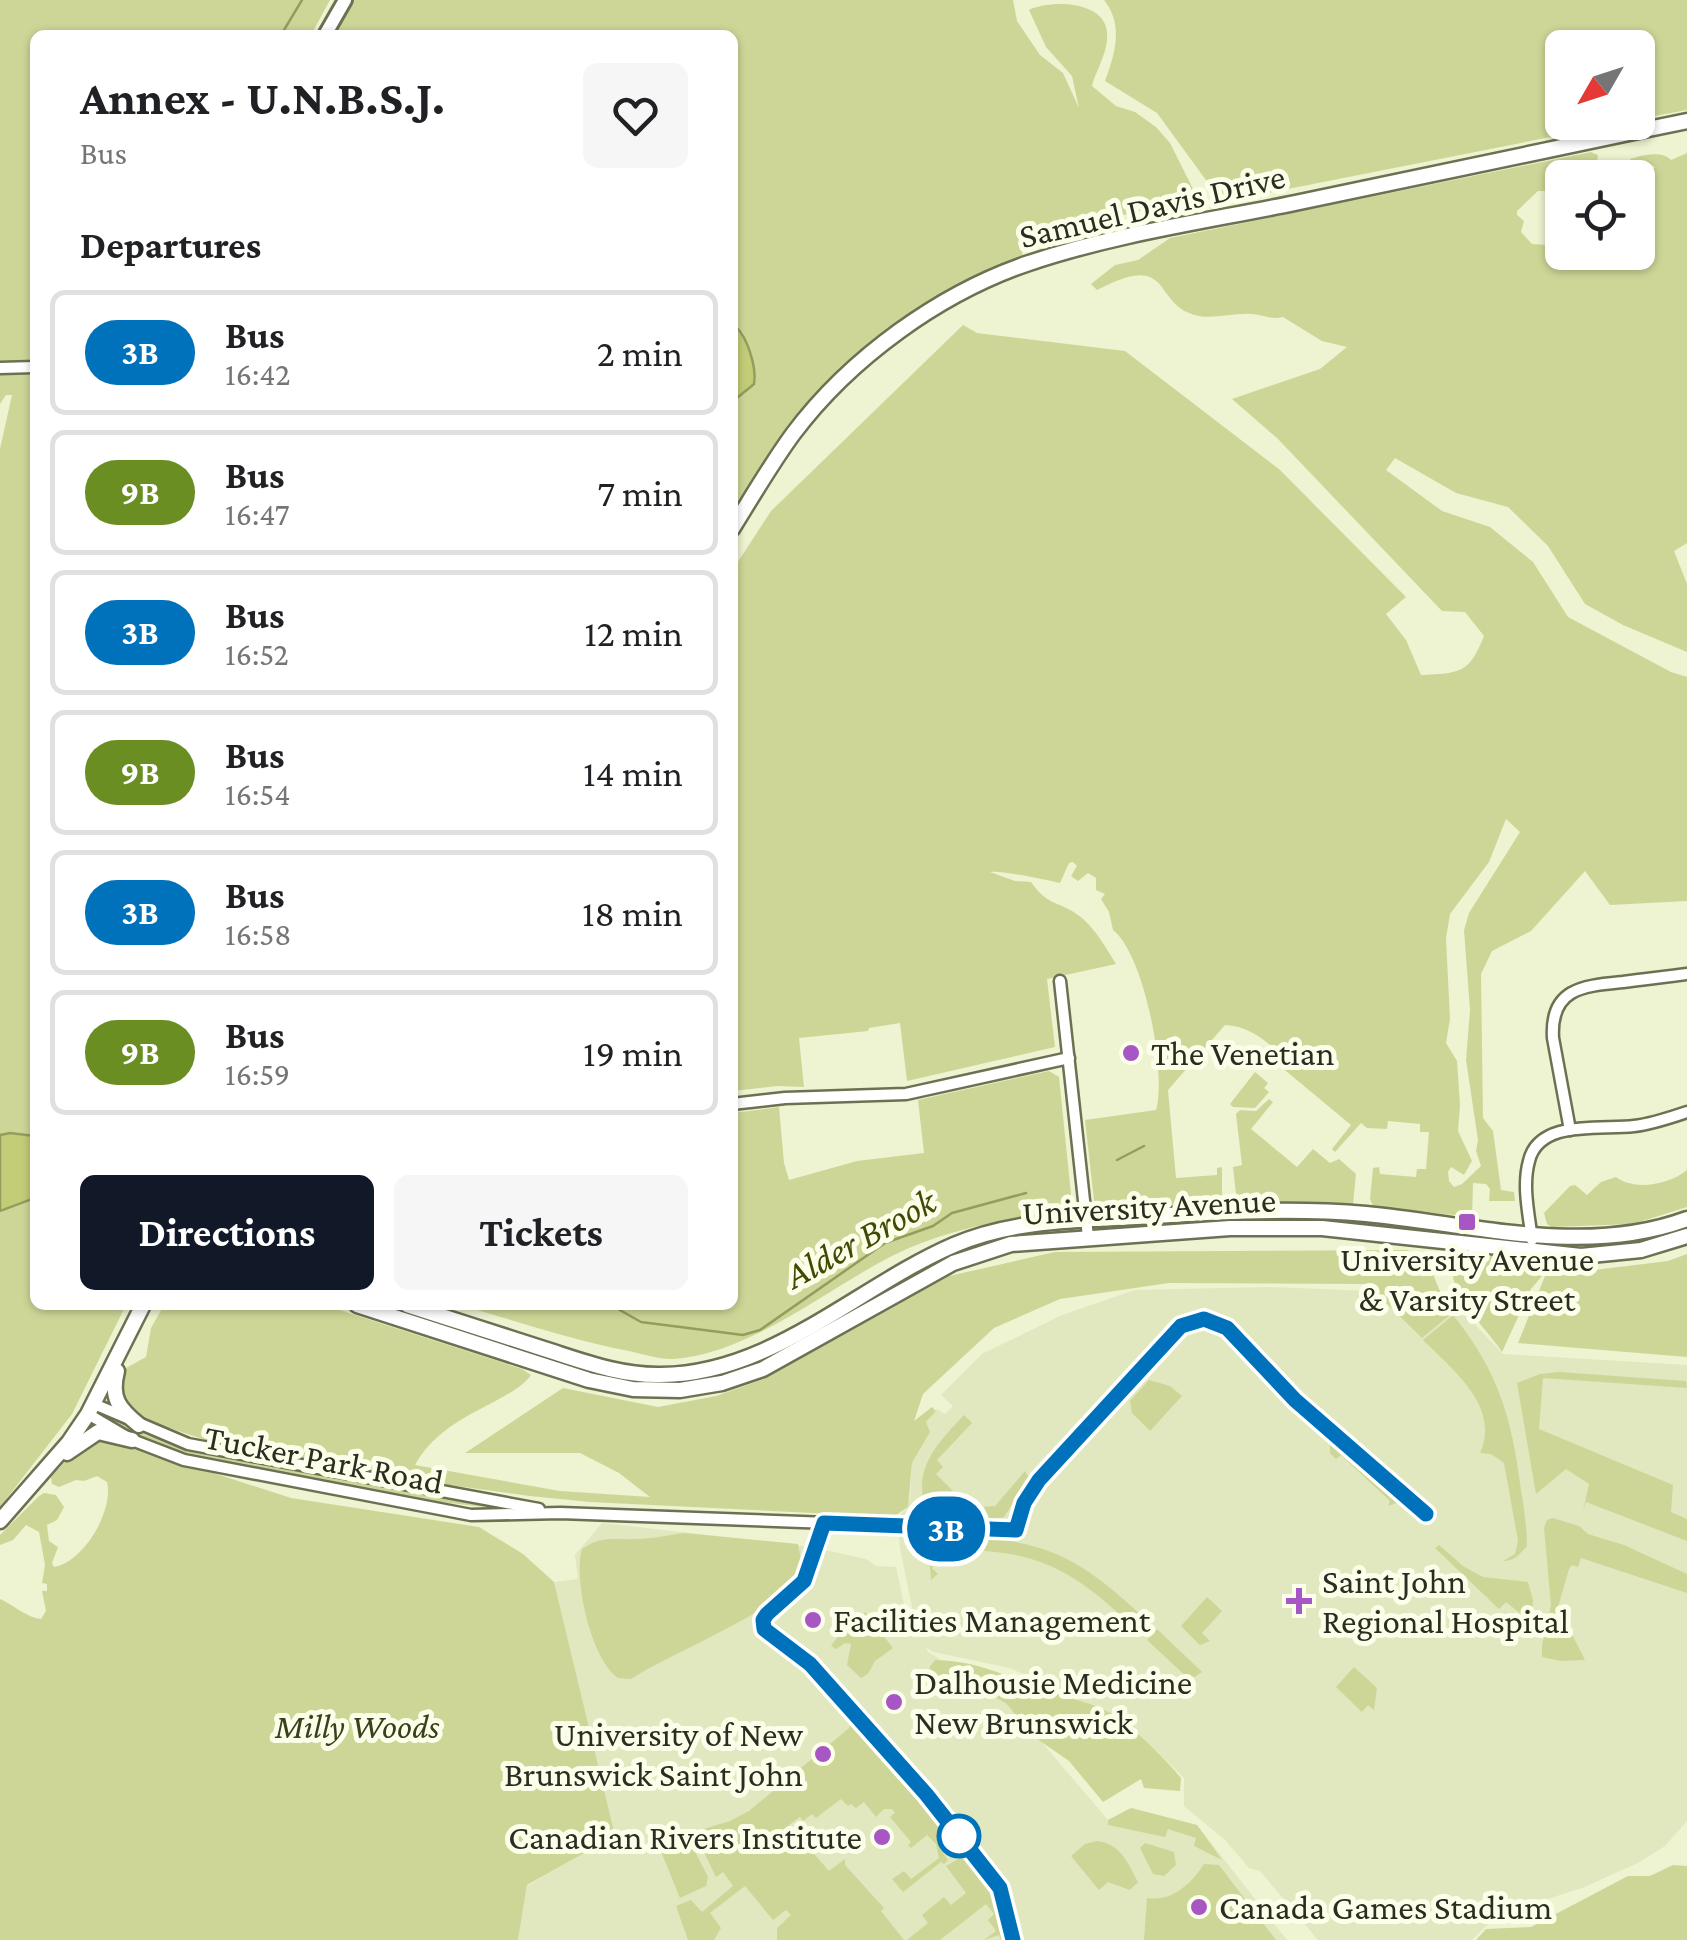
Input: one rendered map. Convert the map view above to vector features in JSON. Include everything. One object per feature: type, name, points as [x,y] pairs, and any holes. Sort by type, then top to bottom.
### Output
[{"type":"main road","name":"Samuel Davis Drive","points":[[738,520],[793,434],[868,356],[926,314],[1010,271],[1064,253],[1168,229],[1687,121]]},
{"type":"main road","name":"University Avenue","points":[[423,1310],[602,1367],[639,1375],[682,1374],[725,1367],[762,1352],[953,1245],[1007,1228],[1229,1212],[1308,1212],[1610,1237],[1687,1219]]},
{"type":"main road","name":"University Avenue","points":[[372,1310],[589,1380],[634,1390],[680,1390],[722,1383],[762,1370],[970,1255],[1032,1240],[1230,1228],[1322,1228],[1582,1256],[1624,1253],[1687,1236]]},
{"type":"main road","points":[[0,1521],[91,1409],[140,1310]]},
{"type":"main road","points":[[124,1342],[114,1397],[139,1425]]},
{"type":"main road","points":[[43,1472],[98,1432],[132,1440]]},
{"type":"street","points":[[328,30],[345,0]]},
{"type":"street","points":[[0,368],[30,367]]},
{"type":"street","points":[[1570,1130],[1553,1038],[1552,1022],[1561,1002],[1584,986],[1687,974]]},
{"type":"street","points":[[1060,981],[1088,1237]]},
{"type":"street","points":[[738,1103],[906,1094],[1069,1058]]},
{"type":"street","points":[[1533,1250],[1526,1180],[1532,1151],[1547,1137],[1570,1130],[1636,1126],[1687,1112]]},
{"type":"street","name":"Tucker Park Road","points":[[91,1409],[210,1449],[560,1513]]},
{"type":"street","name":"Tucker Park Road","points":[[91,1409],[132,1440],[207,1466],[471,1514],[560,1513],[1016,1530]]},
{"type":"shaded area","points":[[738,331],[752,360],[754,384],[738,397]]},
{"type":"shaded area","points":[[0,1135],[30,1135],[30,1200],[0,1211]]},
{"type":"shaded area","name":"Saint John Regional Hospital","points":[[1269,1287],[1446,1294],[1503,1354],[1687,1365],[1687,1821],[1665,1846],[1582,1888],[1504,1913],[1472,1940],[1318,1940],[1260,1871],[1249,1868],[1225,1840],[1184,1806],[1184,1778],[1127,1722],[1010,1668],[933,1652],[926,1647],[928,1652],[1005,1699],[1108,1820],[1131,1808],[1197,1825],[1287,1940],[518,1940],[527,1886],[614,1836],[554,1582],[578,1579],[575,1555],[602,1523],[811,1547],[866,1559],[876,1566],[896,1567],[906,1614],[917,1632],[900,1548],[898,1516],[906,1510],[910,1497],[912,1463],[930,1432],[926,1422],[937,1409],[945,1414],[953,1406],[941,1395],[982,1354],[1062,1315],[1135,1290]]},
{"type":"green space","points":[[0,0],[330,0],[314,30],[30,30],[30,1310],[124,1310],[72,1414],[0,1507],[0,449],[12,395],[6,395],[0,404]]},
{"type":"green space","points":[[354,0],[1013,0],[1017,21],[1040,55],[1063,73],[1079,108],[1072,76],[1046,47],[1029,10],[1074,5],[1096,14],[1104,21],[1107,32],[1092,86],[1116,106],[1135,112],[1156,127],[1170,143],[1198,199],[1186,208],[1140,211],[1030,238],[1020,245],[1023,256],[917,311],[854,359],[798,415],[738,505],[738,396],[756,379],[743,333],[738,328],[738,30],[337,30]]},
{"type":"green space","points":[[1104,0],[1687,0],[1687,110],[1655,116],[1655,30],[1545,30],[1545,138],[1222,202],[1157,113],[1105,81],[1116,29]]},
{"type":"green space","points":[[1591,152],[1598,155],[1597,160],[1552,160]]},
{"type":"green space","points":[[1687,153],[1687,543],[1674,551],[1687,584],[1687,652],[1585,604],[1548,546],[1508,507],[1456,493],[1395,458],[1386,470],[1442,511],[1490,527],[1533,562],[1568,617],[1687,677],[1687,901],[1610,905],[1585,871],[1531,931],[1492,951],[1481,974],[1483,1118],[1493,1131],[1501,1190],[1514,1192],[1515,1201],[1489,1201],[1490,1189],[1486,1184],[1473,1183],[1472,1217],[1373,1206],[1373,1168],[1379,1167],[1380,1174],[1416,1177],[1417,1169],[1426,1169],[1429,1132],[1420,1132],[1420,1124],[1388,1121],[1387,1129],[1367,1128],[1361,1123],[1335,1152],[1332,1149],[1351,1125],[1268,1056],[1274,1048],[1268,1043],[1245,1029],[1225,1025],[1168,1090],[1176,1178],[1217,1175],[1217,1168],[1222,1167],[1222,1203],[1095,1209],[1085,1120],[1156,1110],[1158,1069],[1150,1015],[1134,963],[1113,930],[1101,899],[1105,894],[1096,890],[1096,878],[1088,873],[1078,881],[1071,876],[1077,866],[1073,862],[1060,883],[990,872],[1031,882],[1043,896],[1074,912],[1096,934],[1116,964],[1047,979],[1055,1047],[907,1081],[900,1023],[868,1031],[799,1038],[804,1087],[738,1090],[738,562],[771,511],[963,325],[977,333],[1125,351],[1280,470],[1406,597],[1386,614],[1406,640],[1421,675],[1462,669],[1479,649],[1484,636],[1465,612],[1442,611],[1277,438],[1232,399],[1320,369],[1347,347],[1322,341],[1283,317],[1204,317],[1189,313],[1147,276],[1130,276],[1097,290],[1091,284],[1115,265],[1138,260],[1170,238],[1545,161],[1545,191],[1538,191],[1517,215],[1524,221],[1521,232],[1532,244],[1545,245],[1545,270],[1655,270],[1655,160],[1630,159],[1657,154],[1671,160]],"holes":[[[1506,819],[1520,832],[1469,913],[1464,930],[1470,1010],[1466,1060],[1481,1166],[1454,1187],[1449,1181],[1451,1167],[1464,1175],[1472,1161],[1458,1131],[1457,1061],[1446,1043],[1450,1019],[1446,938],[1450,914],[1489,862]]]},
{"type":"green space","points":[[1049,1071],[1059,1077],[1072,1204],[1068,1212],[1000,1222],[913,1246],[759,1333],[702,1354],[674,1359],[586,1341],[478,1310],[738,1310],[738,1112],[779,1107],[789,1180],[857,1161],[924,1153],[918,1100]]},
{"type":"green space","points":[[1255,1072],[1268,1083],[1264,1088],[1269,1092],[1255,1108],[1233,1107],[1230,1104]]},
{"type":"green space","points":[[1269,1099],[1273,1102],[1251,1129],[1297,1167],[1313,1149],[1330,1163],[1339,1159],[1356,1174],[1353,1204],[1237,1203],[1233,1167],[1242,1165],[1236,1114],[1240,1110],[1256,1111]]},
{"type":"green space","points":[[1687,1170],[1687,1207],[1633,1224],[1547,1224],[1544,1213],[1570,1186],[1575,1185],[1587,1195],[1601,1182],[1616,1177],[1632,1184],[1652,1184]]},
{"type":"green space","points":[[1407,1250],[1429,1265],[1450,1315],[1422,1338],[1367,1284],[1169,1283],[1060,1299],[994,1328],[923,1394],[914,1421],[932,1407],[936,1411],[926,1422],[930,1432],[912,1463],[908,1507],[893,1517],[590,1502],[413,1480],[209,1441],[145,1420],[122,1402],[119,1385],[126,1368],[146,1357],[151,1328],[161,1310],[339,1310],[531,1375],[511,1392],[446,1430],[415,1465],[560,1491],[650,1497],[619,1473],[580,1453],[465,1453],[563,1388],[658,1407],[716,1396],[764,1379],[949,1276],[1055,1252]]},
{"type":"green space","points":[[1470,1252],[1554,1262],[1531,1289],[1502,1352],[1456,1286],[1453,1273],[1457,1261]]},
{"type":"green space","points":[[1687,1254],[1687,1357],[1518,1343],[1545,1276],[1668,1261]]},
{"type":"green space","points":[[1453,1315],[1482,1356],[1508,1418],[1527,1546],[1507,1561],[1503,1561],[1515,1554],[1518,1541],[1504,1463],[1491,1454],[1480,1453],[1485,1436],[1479,1405],[1460,1377],[1423,1340]]},
{"type":"green space","points":[[1559,1372],[1686,1381],[1687,1388],[1543,1378],[1539,1429],[1673,1485],[1671,1512],[1687,1519],[1687,1541],[1586,1502],[1583,1511],[1589,1484],[1566,1469],[1536,1494],[1517,1383]]},
{"type":"green space","points":[[1149,1380],[1170,1386],[1182,1396],[1150,1431],[1132,1413],[1130,1401]]},
{"type":"green space","points":[[964,1415],[972,1423],[937,1460],[943,1467],[936,1474],[976,1514],[982,1507],[995,1506],[1025,1471],[1029,1478],[1004,1517],[952,1520],[926,1509],[922,1481],[925,1469],[937,1446]]},
{"type":"green space","points":[[113,1418],[190,1450],[494,1508],[414,1499],[195,1456],[154,1443],[112,1423]]},
{"type":"green space","name":"Milly Woods","points":[[99,1442],[120,1443],[291,1498],[479,1527],[523,1554],[554,1582],[615,1836],[527,1885],[518,1940],[0,1940],[0,1599],[41,1619],[46,1611],[42,1591],[47,1591],[47,1584],[42,1583],[45,1565],[39,1532],[26,1525],[13,1540],[0,1545],[0,1535],[39,1496],[56,1495],[64,1507],[57,1520],[47,1525],[49,1541],[58,1547],[52,1563],[54,1567],[76,1556],[101,1520],[107,1482],[97,1476],[59,1487],[52,1484],[51,1477],[73,1453]]},
{"type":"green space","points":[[1330,1445],[1336,1445],[1396,1494],[1396,1503],[1388,1506],[1390,1501],[1341,1455],[1336,1459],[1330,1453]]},
{"type":"green space","points":[[1553,1518],[1687,1574],[1687,1593],[1581,1558],[1578,1567],[1572,1565],[1569,1569],[1558,1607],[1585,1660],[1542,1657],[1551,1605],[1544,1528],[1547,1520]]},
{"type":"green space","points":[[684,1533],[798,1544],[799,1575],[772,1602],[749,1616],[631,1679],[618,1678],[600,1654],[586,1618],[580,1579],[582,1549],[602,1540]]},
{"type":"green space","points":[[940,1534],[1008,1541],[1057,1554],[1101,1581],[1153,1626],[1144,1637],[1078,1581],[1035,1560],[1010,1554],[949,1550],[932,1568],[938,1574],[931,1580],[928,1543]]},
{"type":"green space","points":[[1439,1545],[1483,1577],[1528,1582],[1533,1600],[1532,1623],[1506,1602],[1499,1609],[1435,1548]]},
{"type":"green space","points":[[1207,1597],[1222,1611],[1202,1633],[1210,1641],[1200,1645],[1181,1626]]},
{"type":"green space","points":[[865,1612],[893,1648],[861,1678],[847,1665],[851,1644],[836,1649],[831,1646]]},
{"type":"green space","points":[[1157,1629],[1202,1672],[1190,1680],[1147,1640]]},
{"type":"green space","points":[[935,1660],[988,1669],[1106,1711],[1126,1723],[1169,1764],[1181,1778],[1180,1791],[1144,1788],[1141,1779],[1103,1802],[1069,1761],[1030,1734],[1007,1704],[995,1697],[976,1697],[959,1691],[929,1668]]},
{"type":"green space","points":[[1354,1667],[1377,1688],[1374,1710],[1368,1705],[1362,1712],[1336,1687]]},
{"type":"green space","points":[[858,1715],[1000,1888],[1013,1940],[1001,1940],[999,1935],[984,1940],[996,1931],[988,1920],[994,1914],[986,1904],[940,1940],[907,1940],[928,1923],[922,1915],[944,1897],[951,1905],[966,1893],[946,1866],[962,1857],[952,1846],[943,1853],[948,1860],[944,1864],[941,1862],[903,1892],[892,1879],[904,1871],[911,1879],[939,1858],[936,1844],[927,1835],[911,1848],[911,1842],[890,1817],[895,1813],[892,1809],[884,1809],[876,1817],[864,1802],[856,1808],[841,1799],[816,1818],[812,1814],[803,1821],[800,1817],[789,1825],[829,1871],[845,1859],[845,1865],[884,1908],[881,1911],[904,1940],[777,1940],[777,1928],[791,1915],[786,1910],[773,1920],[745,1886],[710,1913],[721,1928],[714,1940],[688,1940],[676,1906],[691,1900],[702,1912],[733,1886],[723,1872],[716,1877],[694,1832],[749,1811],[848,1729]]},
{"type":"green space","points":[[1131,1808],[1197,1825],[1222,1860],[1194,1846],[1196,1838],[1168,1829],[1165,1837],[1108,1825],[1108,1820]]},
{"type":"green space","points":[[660,1836],[690,1842],[708,1877],[706,1886],[680,1898],[656,1839]]},
{"type":"green space","points":[[1097,1841],[1118,1850],[1127,1861],[1138,1882],[1130,1890],[1108,1882],[1099,1890],[1071,1856],[1085,1844]]},
{"type":"green space","points":[[1145,1843],[1174,1852],[1176,1865],[1164,1876],[1153,1874],[1140,1848]]},
{"type":"green space","name":"Canada Games Stadium","points":[[1204,1864],[1219,1865],[1276,1940],[1144,1940],[1147,1898],[1165,1897],[1180,1890]]},
{"type":"green space","points":[[1673,1865],[1687,1866],[1687,1940],[1476,1940],[1486,1929],[1531,1927],[1628,1876],[1650,1876]]},
{"type":"waterway","points":[[284,30],[302,0]]},
{"type":"waterway","name":"Alder Brook","points":[[1117,1160],[1144,1146]]},
{"type":"waterway","name":"Alder Brook","points":[[620,1310],[641,1322],[743,1335],[760,1330],[885,1243],[933,1226],[952,1213],[1026,1193]]},
{"type":"bus line","name":"3B","points":[[1013,1940],[1000,1888],[926,1794],[810,1664],[764,1629],[767,1614],[804,1581],[824,1523],[1016,1530],[1028,1494],[1039,1480],[1181,1326],[1204,1319],[1227,1328],[1295,1400],[1426,1514]]},
{"type":"place","name":"The Venetian","points":[[1131,1053]]},
{"type":"place","name":"University Avenue & Varsity Street","points":[[1467,1222]]},
{"type":"place","name":"Saint John Regional Hospital","points":[[1299,1601]]},
{"type":"place","name":"Facilities Management","points":[[813,1620]]},
{"type":"place","name":"Dalhousie Medicine New Brunswick","points":[[894,1702]]},
{"type":"place","name":"University of New Brunswick Saint John","points":[[823,1754]]},
{"type":"place","name":"Canadian Rivers Institute","points":[[882,1837]]},
{"type":"place","name":"Canada Games Stadium","points":[[1199,1907]]}]
